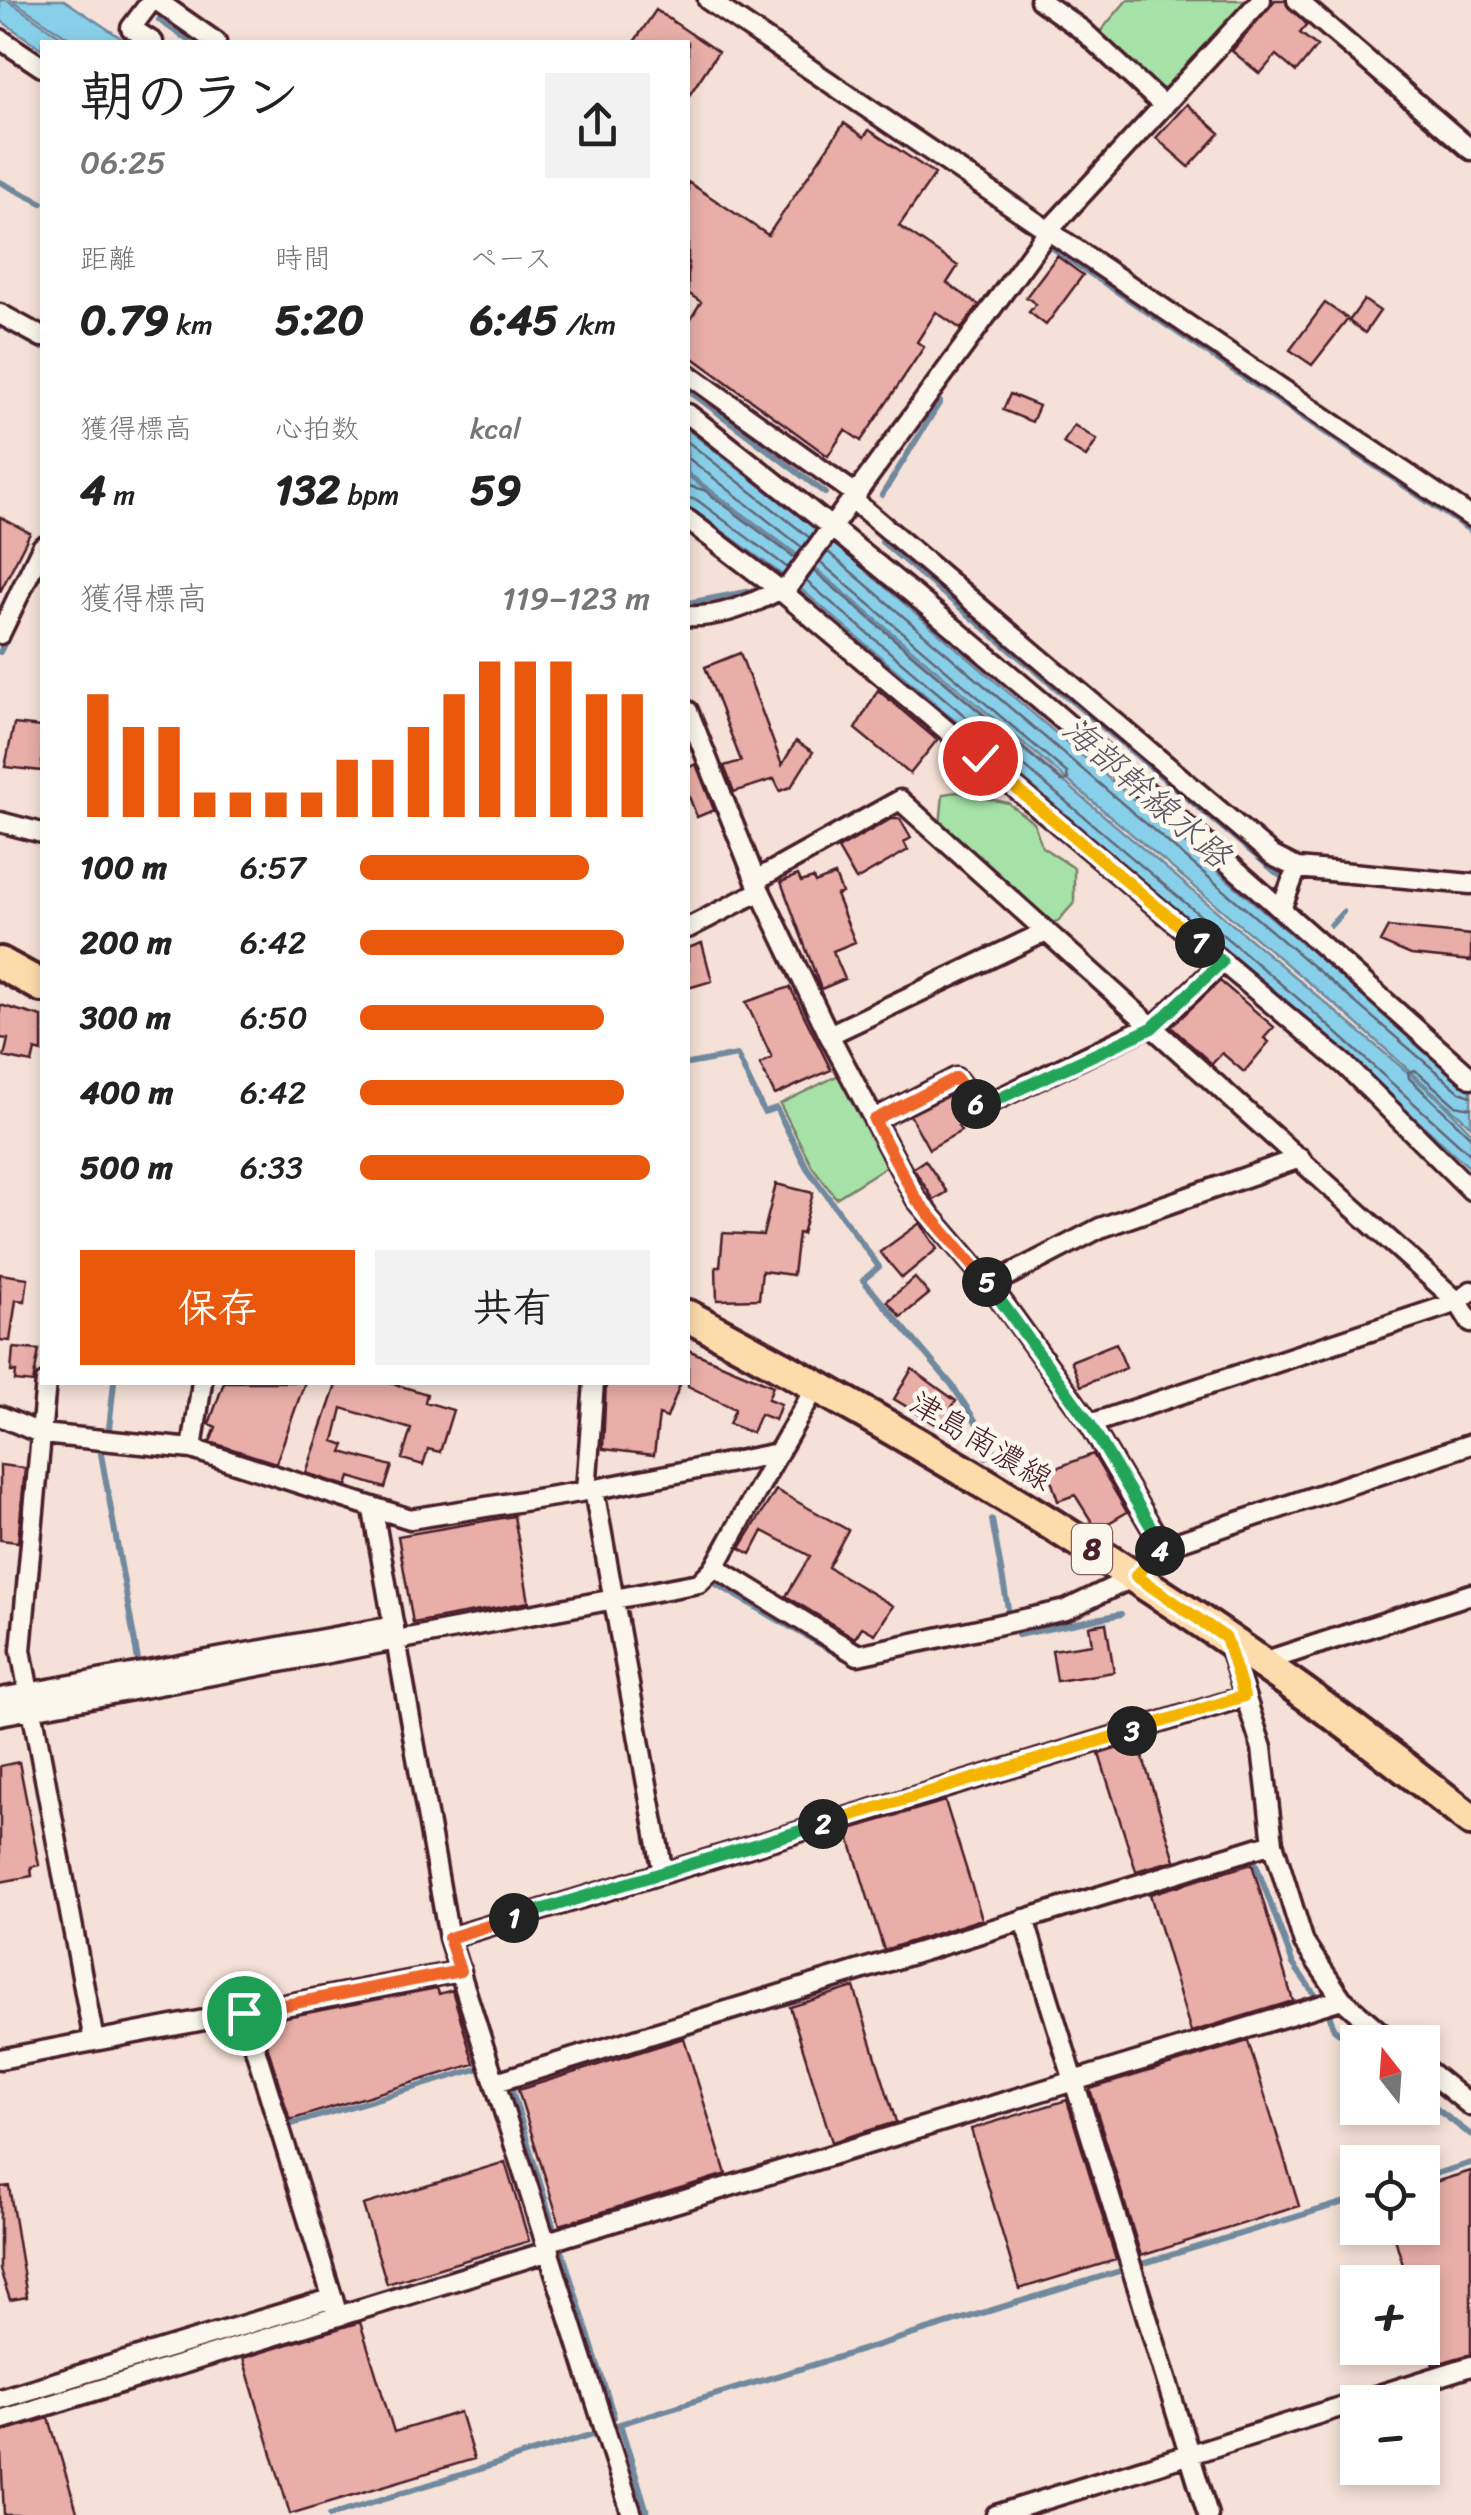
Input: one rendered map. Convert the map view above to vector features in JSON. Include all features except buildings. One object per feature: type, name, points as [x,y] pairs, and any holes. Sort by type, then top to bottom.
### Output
[{"type":"main road","points":[[0,964],[40,985]]},
{"type":"main road","name":"津島南濃線","points":[[690,1317],[817,1385],[1136,1576],[1263,1662],[1471,1820]]},
{"type":"street","points":[[149,40],[131,28],[154,0],[213,40]]},
{"type":"street","points":[[708,0],[1471,518]]},
{"type":"street","points":[[1040,0],[1082,30],[1164,106]]},
{"type":"street","points":[[690,616],[704,617],[785,587],[831,532],[1048,230],[1261,0]]},
{"type":"street","points":[[1297,0],[1471,150]]},
{"type":"street","points":[[0,39],[40,66]]},
{"type":"street","points":[[0,314],[40,336]]},
{"type":"street","points":[[690,375],[855,498],[1272,856],[1297,868],[1471,884]]},
{"type":"street","points":[[690,416],[1281,909],[1471,1078]]},
{"type":"street","points":[[690,521],[785,587],[1344,1064],[1471,1190]]},
{"type":"street","points":[[0,634],[40,550]]},
{"type":"street","points":[[690,716],[758,886],[829,1035],[916,1199],[990,1286],[1090,1424],[1163,1547]]},
{"type":"street","points":[[690,927],[900,800],[1151,1027],[1464,1297],[1471,1323]]},
{"type":"street","points":[[0,822],[40,832]]},
{"type":"street","points":[[1281,909],[1297,868]]},
{"type":"street","points":[[829,1035],[1045,932]]},
{"type":"street","points":[[874,1120],[956,1078],[979,1108],[1151,1027],[1222,962]]},
{"type":"street","points":[[990,1286],[1100,1228],[1300,1158]]},
{"type":"street","points":[[1090,1424],[1464,1297]]},
{"type":"street","points":[[46,1385],[20,1650],[94,2042]]},
{"type":"street","points":[[192,1449],[202,1385]]},
{"type":"street","points":[[594,1385],[590,1490],[663,1873]]},
{"type":"street","points":[[0,1715],[29,1701],[395,1632],[614,1600],[699,1582],[715,1567],[817,1385]]},
{"type":"street","points":[[0,1416],[42,1434],[192,1449],[373,1510],[410,1518],[590,1490],[778,1453]]},
{"type":"street","points":[[715,1567],[858,1655],[1066,1610],[1136,1576],[1163,1547],[1471,1444]]},
{"type":"street","points":[[373,1510],[449,1938],[632,2515]]},
{"type":"street","points":[[1263,1662],[1471,1594]]},
{"type":"street","points":[[1226,1638],[1262,1748],[1273,1843],[1304,1943],[1342,1999],[1372,2025]]},
{"type":"street","points":[[449,1938],[1244,1696]]},
{"type":"street","points":[[0,1698],[29,1701]]},
{"type":"street","points":[[496,2082],[1273,1843]]},
{"type":"street","points":[[1024,1919],[1208,2515]]},
{"type":"street","points":[[0,2060],[460,1971]]},
{"type":"street","points":[[0,2399],[548,2247],[1342,1999]]},
{"type":"street","points":[[244,2013],[336,2307]]},
{"type":"street","points":[[1440,2081],[1471,2106]]},
{"type":"street","points":[[0,2420],[336,2307]]},
{"type":"street","points":[[996,2515],[1471,2366]]},
{"type":"green space","points":[[1127,0],[1249,0],[1172,85],[1158,90],[1099,33]]},
{"type":"green space","points":[[957,792],[1008,803],[1034,823],[1042,847],[1074,868],[1074,903],[1058,921],[1048,924],[940,826],[943,794]]},
{"type":"green space","points":[[839,1075],[887,1166],[836,1198],[812,1166],[780,1104]]},
{"type":"water","points":[[0,0],[7,0],[66,40],[40,40],[40,48],[0,20]]},
{"type":"water","points":[[12,0],[64,0],[124,40],[72,40]]},
{"type":"water","points":[[690,432],[829,539],[1465,1083],[1471,1089],[1471,1126],[1352,1019],[810,564],[690,474]]},
{"type":"water","points":[[690,477],[809,566],[1439,1099],[1471,1132],[1471,1169],[1301,1015],[796,585],[690,507]]},
{"type":"waterway","points":[[159,20],[188,40]]},
{"type":"waterway","points":[[0,182],[40,202]]},
{"type":"waterway","points":[[1054,249],[1471,531]]},
{"type":"waterway","points":[[0,325],[40,347]]},
{"type":"waterway","points":[[690,392],[825,493]]},
{"type":"waterway","points":[[882,495],[940,402]]},
{"type":"waterway","name":"海部幹線水路","points":[[882,542],[1279,875]]},
{"type":"waterway","points":[[0,652],[40,573]]},
{"type":"waterway","points":[[690,603],[757,590]]},
{"type":"waterway","points":[[1314,879],[1471,893]]},
{"type":"waterway","points":[[1331,925],[1343,912]]},
{"type":"waterway","points":[[690,1064],[737,1055],[764,1112],[776,1108],[807,1168],[879,1267],[863,1280],[952,1385],[993,1448],[986,1457]]},
{"type":"waterway","points":[[109,1429],[114,1385]]},
{"type":"waterway","points":[[101,1454],[139,1666]]},
{"type":"waterway","points":[[992,1520],[1009,1614]]},
{"type":"waterway","points":[[716,1584],[844,1658],[854,1659]]},
{"type":"waterway","points":[[1009,1630],[1016,1629],[1018,1635],[1121,1614]]},
{"type":"waterway","points":[[1035,1926],[1254,1859],[1293,1964],[1318,1999]]},
{"type":"waterway","points":[[555,2232],[511,2088],[1019,1931]]},
{"type":"waterway","points":[[1327,2008],[1334,2029],[1340,2034]]},
{"type":"waterway","points":[[289,2125],[480,2068]]},
{"type":"waterway","points":[[1440,2112],[1471,2135]]},
{"type":"waterway","points":[[1440,2172],[1471,2163]]},
{"type":"waterway","points":[[1138,2265],[1340,2203]]},
{"type":"waterway","points":[[345,2304],[535,2245]]},
{"type":"waterway","points":[[562,2251],[614,2417]]},
{"type":"waterway","points":[[613,2426],[1123,2270]]},
{"type":"waterway","points":[[0,2410],[325,2310]]},
{"type":"waterway","points":[[620,2424],[648,2515]]},
{"type":"waterway","points":[[330,2515],[597,2433]]},
{"type":"route","points":[[244,2013],[460,1971],[449,1938],[1244,1696],[1226,1638],[1136,1576],[1163,1547],[1090,1424],[990,1286],[916,1199],[874,1120],[956,1078],[979,1108],[1152,1028],[1222,962],[980,758]]}]
